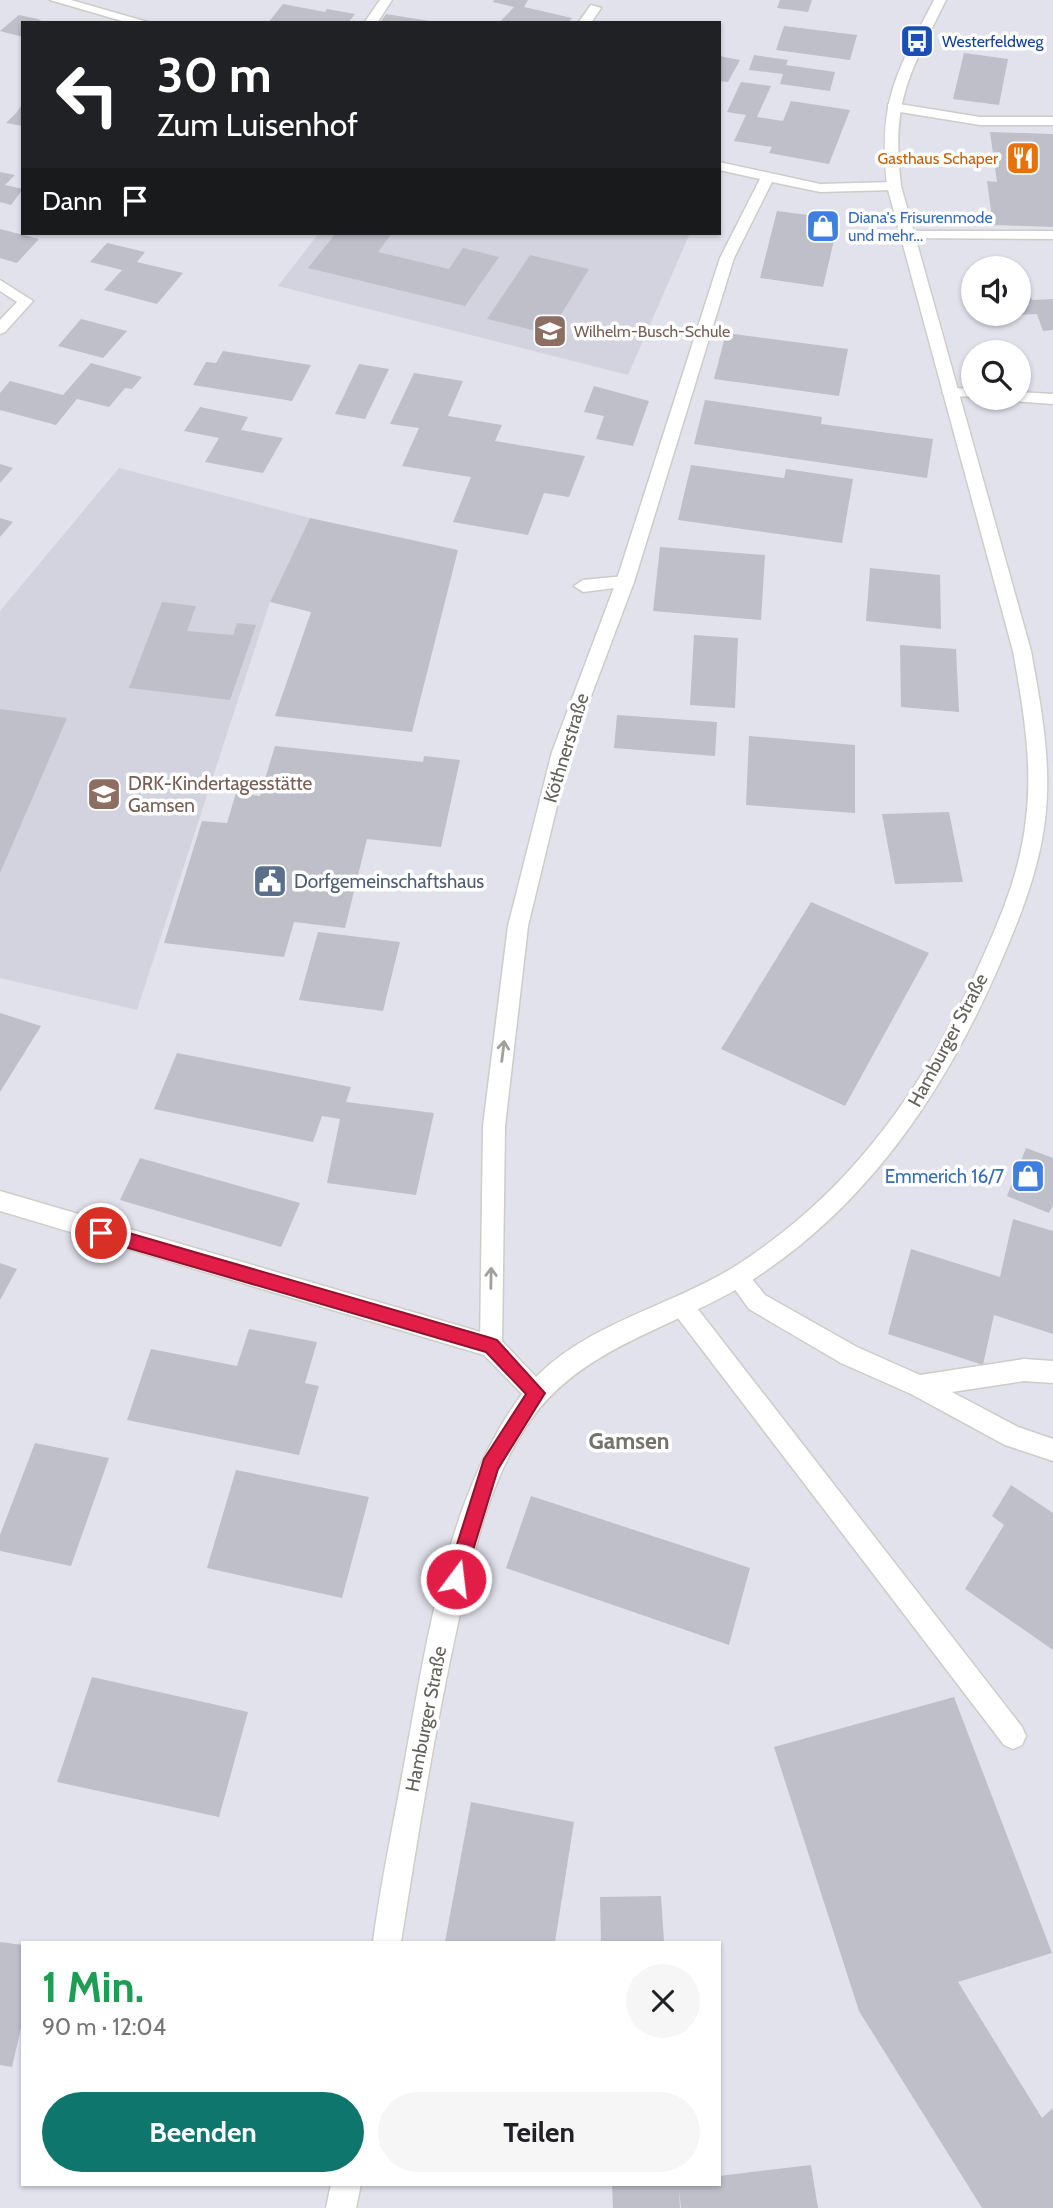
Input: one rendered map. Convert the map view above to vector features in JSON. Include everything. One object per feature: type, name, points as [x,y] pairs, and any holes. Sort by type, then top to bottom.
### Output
[{"type":"street","points":[[56,0],[137,21]]},
{"type":"street","points":[[371,21],[386,0]]},
{"type":"street","name":"Hamburger Straße","points":[[387,1941],[434,1671],[461,1556],[490,1465],[536,1393],[570,1362],[737,1276],[815,1221],[914,1105],[1002,935],[1032,842],[1038,775],[1035,723],[1022,651],[894,186],[889,140],[893,107],[906,65],[940,0]]},
{"type":"street","points":[[585,21],[595,8]]},
{"type":"street","points":[[893,107],[980,121],[1053,121]]},
{"type":"street","points":[[721,166],[820,188],[894,186]]},
{"type":"street","name":"Köthnerstraße","points":[[491,1346],[494,1126],[518,926],[561,752],[625,582],[727,258],[767,178]]},
{"type":"street","points":[[907,235],[1053,235]]},
{"type":"street","points":[[0,284],[26,301],[0,329]]},
{"type":"street","points":[[950,393],[961,393]]},
{"type":"street","points":[[1031,398],[1053,399]]},
{"type":"street","points":[[583,586],[625,582]]},
{"type":"street","points":[[0,1201],[491,1346],[536,1393]]},
{"type":"street","points":[[737,1276],[757,1302],[849,1355],[919,1386],[1013,1437],[1053,1450]]},
{"type":"street","points":[[682,1306],[1013,1736]]},
{"type":"street","points":[[919,1386],[1024,1370],[1053,1372]]},
{"type":"street","points":[[341,2208],[346,2186]]},
{"type":"shaded area","name":"Wilhelm-Busch-Schule","points":[[317,235],[689,235],[628,375],[278,286]]},
{"type":"shaded area","name":"DRK-Kindertagesstätte Gamsen","points":[[119,468],[310,518],[270,602],[137,1010],[0,978],[0,611]]},
{"type":"building","points":[[528,0],[524,7],[572,18],[570,21],[501,21],[514,7],[493,2]]},
{"type":"building","points":[[780,0],[812,0],[808,12],[777,8]]},
{"type":"building","points":[[283,4],[325,12],[327,9],[355,14],[350,21],[270,21]]},
{"type":"building","points":[[386,14],[429,21],[381,21]]},
{"type":"building","points":[[19,15],[42,21],[21,21],[21,36],[0,31]]},
{"type":"building","points":[[784,26],[857,35],[850,60],[776,50]]},
{"type":"building","points":[[964,53],[1008,59],[999,105],[953,99]]},
{"type":"building","points":[[754,55],[788,60],[786,65],[835,72],[830,91],[780,84],[783,74],[749,70]]},
{"type":"building","points":[[721,56],[740,60],[728,82],[721,81]]},
{"type":"building","points":[[741,82],[771,86],[757,117],[783,121],[791,101],[850,110],[829,164],[769,153],[772,147],[734,141],[746,115],[727,112]]},
{"type":"building","points":[[21,106],[21,126],[6,123]]},
{"type":"building","name":"Gasthaus Schaper","points":[[990,132],[1053,134],[1053,227],[993,225],[987,181],[997,182]]},
{"type":"building","points":[[0,172],[15,175],[5,185],[21,189],[21,192],[11,205],[0,202]]},
{"type":"building","points":[[777,211],[839,219],[823,287],[760,278]]},
{"type":"building","points":[[0,229],[39,239],[17,263],[0,258]]},
{"type":"building","points":[[334,235],[391,235],[378,252],[449,269],[463,248],[499,257],[465,306],[308,268]]},
{"type":"building","points":[[107,243],[145,252],[137,262],[183,273],[157,304],[104,290],[122,270],[90,262]]},
{"type":"building","points":[[530,255],[589,269],[549,334],[487,319]]},
{"type":"building","points":[[1031,298],[1032,300],[1053,299],[1053,330],[1043,331],[1037,314],[1031,314]]},
{"type":"building","points":[[81,319],[127,331],[103,358],[58,346]]},
{"type":"building","points":[[726,333],[848,349],[839,396],[714,379]]},
{"type":"building","points":[[223,351],[311,365],[292,401],[193,385],[206,362],[216,363]]},
{"type":"building","points":[[91,363],[142,377],[132,389],[125,388],[109,407],[77,399],[56,425],[0,410],[0,393],[10,381],[63,395]]},
{"type":"building","points":[[359,364],[389,369],[365,419],[335,414]]},
{"type":"building","points":[[414,373],[463,381],[448,416],[502,425],[495,441],[585,456],[569,497],[544,493],[528,535],[453,522],[471,477],[402,466],[419,428],[390,424]]},
{"type":"building","points":[[594,386],[649,401],[633,446],[596,439],[604,416],[584,412]]},
{"type":"building","points":[[705,400],[822,417],[821,424],[933,439],[927,478],[694,444]]},
{"type":"building","points":[[200,407],[248,417],[241,430],[283,438],[263,473],[205,462],[219,438],[184,431]]},
{"type":"building","points":[[0,464],[13,468],[0,483]]},
{"type":"building","points":[[691,465],[784,478],[786,469],[853,479],[842,543],[678,520]]},
{"type":"building","points":[[0,518],[13,522],[0,537]]},
{"type":"building","points":[[310,518],[458,550],[412,732],[275,716],[311,612],[270,602]]},
{"type":"building","points":[[660,547],[765,555],[761,620],[653,611]]},
{"type":"building","points":[[870,568],[940,575],[941,629],[866,621]]},
{"type":"building","points":[[162,602],[196,606],[187,631],[233,635],[237,623],[256,625],[230,700],[129,688]]},
{"type":"building","points":[[694,635],[738,638],[735,708],[690,705]]},
{"type":"building","points":[[900,645],[956,649],[959,712],[901,707]]},
{"type":"building","points":[[0,709],[67,718],[0,873]]},
{"type":"building","points":[[617,715],[717,722],[715,756],[614,748]]},
{"type":"building","points":[[749,736],[855,745],[855,813],[746,805]]},
{"type":"building","points":[[275,746],[423,762],[424,756],[460,760],[441,847],[367,839],[345,928],[294,922],[284,957],[164,943],[202,821],[227,823],[236,793],[260,796]]},
{"type":"building","points":[[949,812],[963,882],[895,884],[882,814]]},
{"type":"building","points":[[811,902],[929,953],[845,1106],[721,1049]]},
{"type":"building","points":[[318,932],[400,942],[383,1011],[299,1000]]},
{"type":"building","points":[[0,1013],[41,1026],[0,1092]]},
{"type":"building","points":[[177,1053],[351,1087],[346,1102],[434,1113],[416,1195],[327,1183],[340,1119],[322,1116],[313,1142],[154,1109]]},
{"type":"building","points":[[1026,1148],[1053,1158],[1053,1205],[1049,1213],[1007,1196]]},
{"type":"building","points":[[140,1158],[300,1203],[281,1247],[120,1200]]},
{"type":"building","points":[[1013,1219],[1053,1231],[1053,1334],[994,1315],[983,1365],[888,1334],[911,1249],[1000,1277]]},
{"type":"building","points":[[0,1263],[17,1269],[0,1300]]},
{"type":"building","points":[[249,1329],[317,1342],[305,1383],[319,1386],[299,1455],[127,1420],[151,1349],[237,1366]]},
{"type":"building","points":[[35,1443],[109,1458],[71,1566],[0,1551],[0,1535]]},
{"type":"building","points":[[236,1470],[369,1497],[342,1598],[207,1568]]},
{"type":"building","points":[[1011,1485],[1053,1513],[1053,1650],[965,1589],[1004,1525],[992,1516]]},
{"type":"building","points":[[531,1496],[750,1568],[729,1645],[506,1568]]},
{"type":"building","points":[[92,1677],[248,1712],[219,1817],[57,1782]]},
{"type":"building","points":[[954,1697],[1052,1953],[958,1982],[1042,2118],[1053,2108],[1053,2208],[982,2208],[859,2011],[774,1747]]},
{"type":"building","points":[[471,1802],[574,1822],[555,1941],[445,1941]]},
{"type":"building","points":[[661,1896],[664,1941],[601,1941],[600,1897]]},
{"type":"building","points":[[0,1942],[21,1945],[21,2028],[12,2067],[0,2065]]},
{"type":"building","points":[[811,2165],[818,2208],[681,2208],[679,2190],[680,2208],[613,2208],[612,2186],[721,2186],[721,2176]]},
{"type":"place","name":"Westerfeldweg","points":[[917,41]]},
{"type":"place","name":"Gasthaus Schaper","points":[[1023,158]]},
{"type":"place","name":"Diana's Frisurenmode und mehr...","points":[[823,226]]},
{"type":"place","name":"Wilhelm-Busch-Schule","points":[[550,331]]},
{"type":"place","name":"DRK-Kindertagesstätte Gamsen","points":[[104,794]]},
{"type":"place","name":"Dorfgemeinschaftshaus","points":[[270,881]]},
{"type":"place","name":"Emmerich 16/7","points":[[1028,1176]]},
{"type":"district","name":"Gamsen","points":[[629,1441]]},
{"type":"route","points":[[101,1233],[491,1346],[536,1393],[490,1465],[456,1579]]}]
